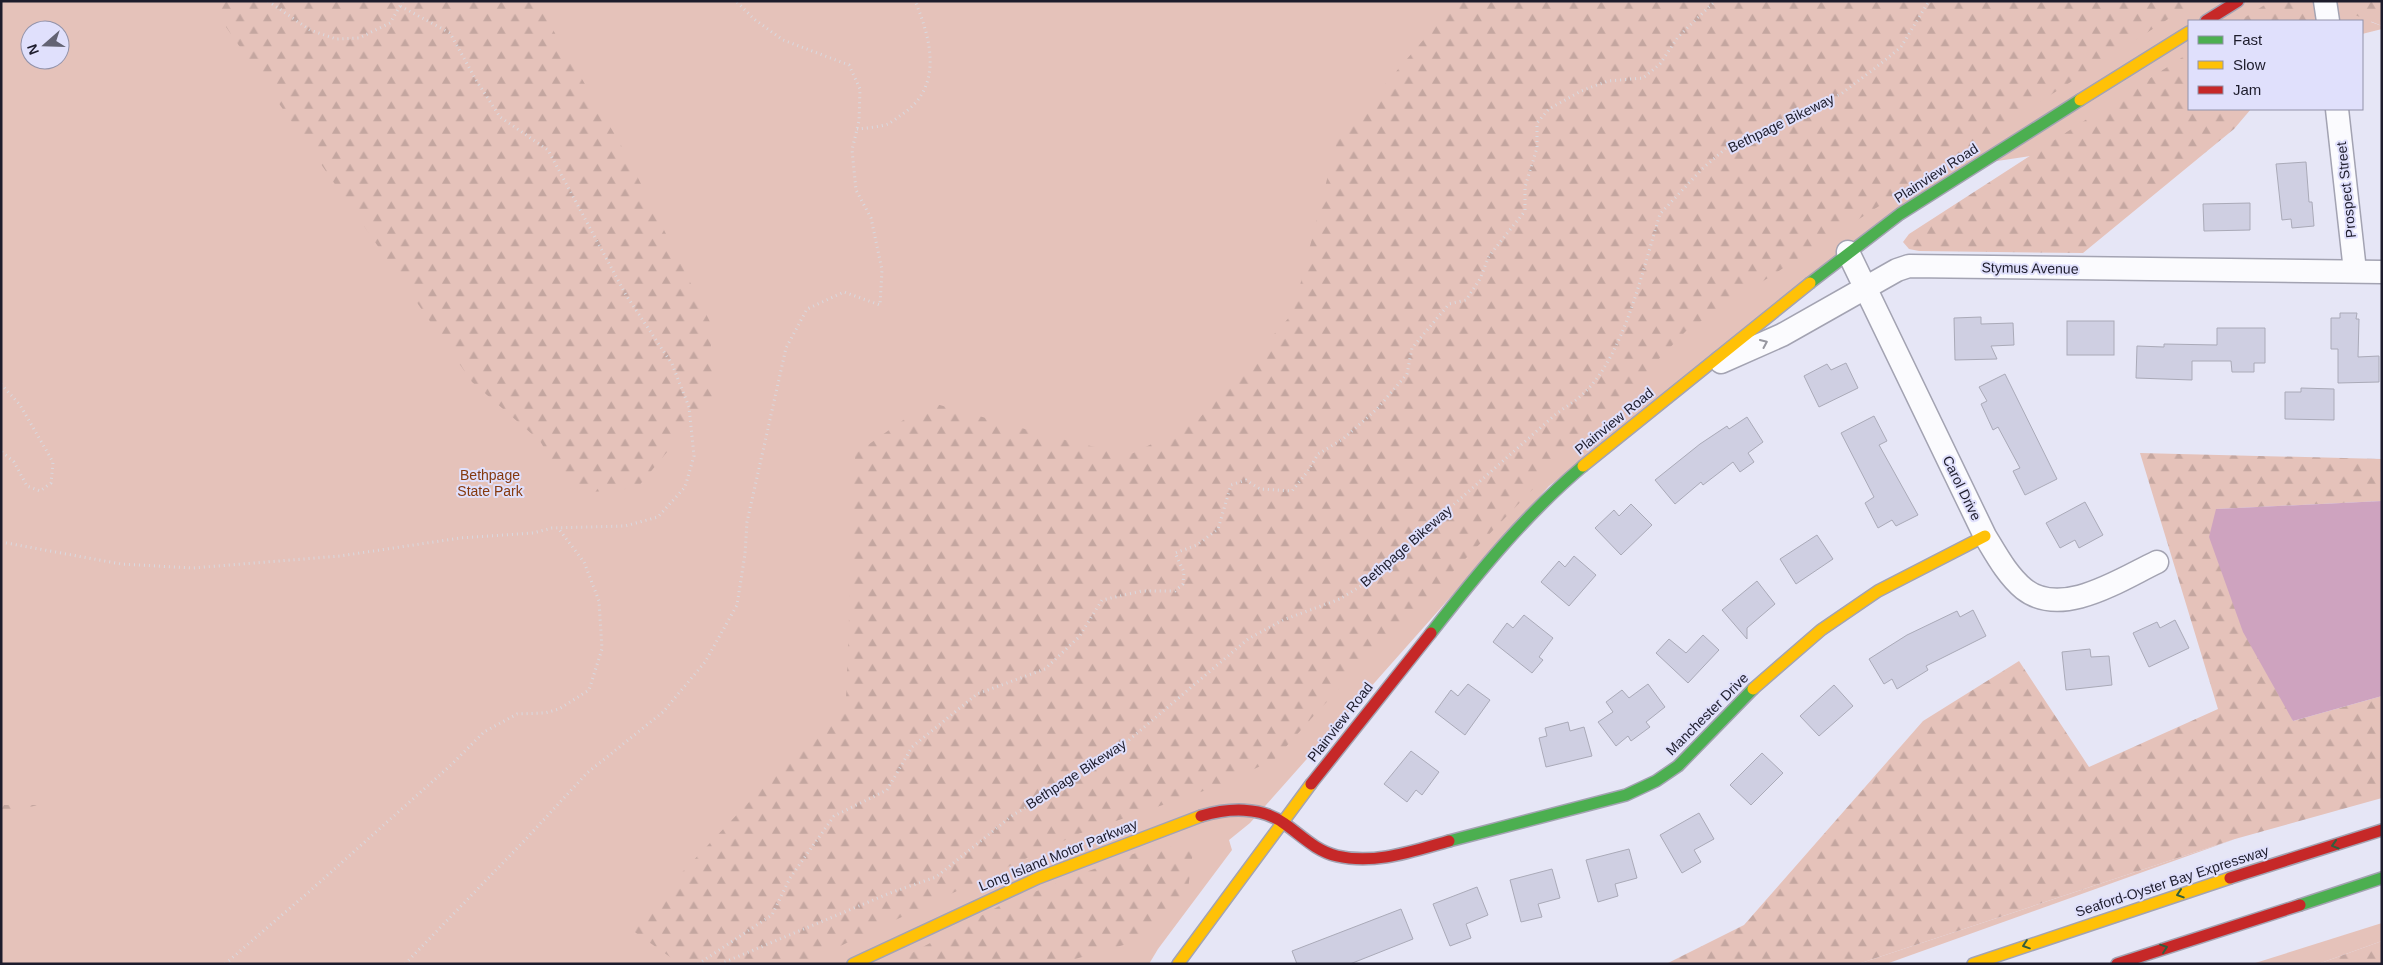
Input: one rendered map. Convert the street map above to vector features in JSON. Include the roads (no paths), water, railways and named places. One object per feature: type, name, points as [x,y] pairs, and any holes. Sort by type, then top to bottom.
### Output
[{"type":"main road","points":[[2208,20],[2238,1]]},
{"type":"main road","name":"Plainview Road","points":[[1178,964],[1282,820],[1478,573],[1525,520],[1581,467],[1848,252],[1900,214],[2188,33]]},
{"type":"main road","name":"Manchester Drive","points":[[1282,820],[1322,851],[1337,856],[1368,860],[1393,856],[1626,795],[1656,781],[1678,766],[1766,676],[1821,630],[1878,592],[1986,536]]},
{"type":"main road","name":"Long Island Motor Parkway","points":[[853,964],[955,913],[1052,871],[1208,815],[1237,810],[1266,813],[1282,820]]},
{"type":"main road","name":"Seaford-Oyster Bay Expressway","points":[[1973,964],[2220,881],[2382,830]]},
{"type":"main road","points":[[2117,964],[2382,878]]},
{"type":"street","points":[[2325,1],[2328,20]]},
{"type":"street","name":"Prospect Street","points":[[2337,110],[2355,272]]},
{"type":"street","name":"Carol Drive","points":[[1848,252],[1986,536],[2010,576],[2025,590],[2041,597],[2055,600],[2070,600],[2087,595],[2157,562]]},
{"type":"street","name":"Stymus Avenue","points":[[1704,369],[1782,335],[1897,270],[1909,266],[2382,272]]},
{"type":"park label","name":"Bethpage State Park","points":[[490,484]]}]
